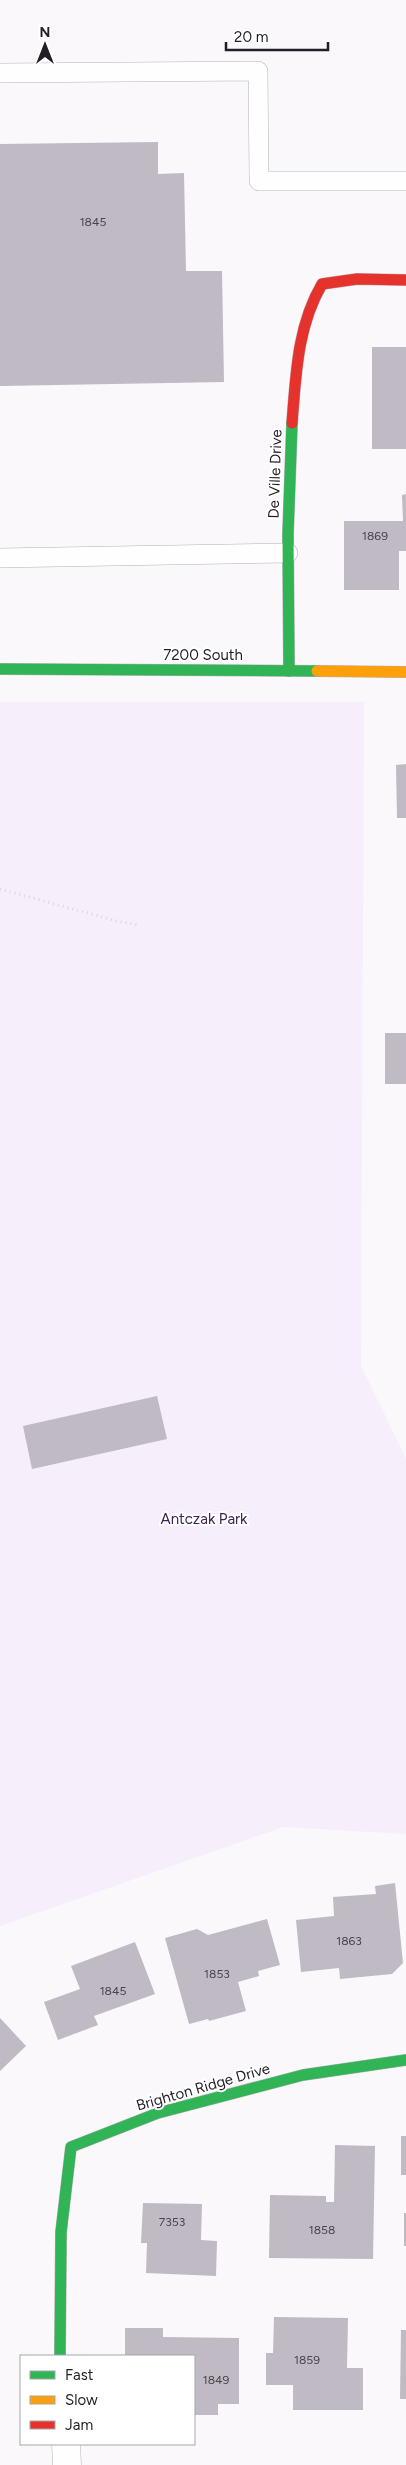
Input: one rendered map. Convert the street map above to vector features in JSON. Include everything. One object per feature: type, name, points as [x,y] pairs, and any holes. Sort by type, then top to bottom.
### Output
[{"type":"street","name":"De Ville Drive","points":[[289,671],[288,462],[301,330],[310,302],[322,284],[357,279],[406,280]]},
{"type":"street","name":"7200 South","points":[[0,669],[406,672]]},
{"type":"street","name":"Brighton Ridge Drive","points":[[60,2355],[60,2232],[71,2147],[158,2113],[303,2075],[406,2060]]},
{"type":"street","points":[[66,2445],[68,2465]]},
{"type":"lane","points":[[0,73],[258,71],[259,181],[406,181]]},
{"type":"lane","points":[[0,558],[288,553]]},
{"type":"path","points":[[0,888],[118,921],[139,925]]},
{"type":"green space","name":"Antczak Park","points":[[0,702],[364,702],[361,1366],[406,1458],[406,1834],[283,1827],[0,1926]]},
{"type":"building","points":[[158,142],[158,174],[184,173],[186,271],[222,271],[224,382],[0,386],[0,144]]},
{"type":"building","points":[[372,347],[406,347],[406,449],[372,449]]},
{"type":"building","points":[[406,494],[406,551],[399,551],[399,590],[344,590],[344,521],[403,521],[402,495]]},
{"type":"building","points":[[406,764],[406,818],[397,818],[396,765]]},
{"type":"building","points":[[385,1033],[406,1033],[406,1084],[385,1084]]},
{"type":"building","points":[[157,1396],[167,1439],[32,1469],[23,1426]]},
{"type":"building","points":[[395,1883],[403,1963],[392,1974],[340,1979],[339,1968],[301,1972],[296,1920],[334,1916],[333,1897],[376,1894],[375,1886]]},
{"type":"building","points":[[267,1919],[280,1965],[258,1971],[259,1976],[238,1982],[246,2011],[209,2021],[208,2019],[189,2024],[165,1938],[197,1929],[208,1935]]},
{"type":"building","points":[[135,1942],[155,1994],[94,2016],[98,2025],[58,2040],[44,2002],[80,1989],[71,1966]]},
{"type":"building","points":[[0,2018],[26,2046],[0,2071]]},
{"type":"building","points":[[401,2136],[406,2136],[406,2175],[401,2175]]},
{"type":"building","points":[[335,2145],[375,2146],[373,2259],[269,2258],[270,2195],[326,2196],[326,2202],[334,2202]]},
{"type":"building","points":[[143,2203],[202,2204],[201,2240],[217,2241],[216,2276],[146,2273],[147,2243],[141,2243]]},
{"type":"building","points":[[404,2213],[406,2213],[406,2246],[404,2246]]},
{"type":"building","points":[[274,2317],[348,2318],[347,2368],[363,2368],[363,2410],[293,2410],[293,2385],[266,2385],[266,2353],[273,2353]]},
{"type":"building","points":[[125,2328],[163,2328],[163,2337],[239,2338],[239,2404],[218,2404],[218,2415],[195,2415],[195,2355],[125,2355]]},
{"type":"building","points":[[401,2330],[406,2330],[406,2399],[400,2399]]},
{"type":"traffic: fast","points":[[289,671],[288,534],[292,423]]},
{"type":"traffic: fast","points":[[0,669],[317,671]]},
{"type":"traffic: fast","points":[[60,2355],[61,2232],[71,2147],[158,2113],[303,2075],[406,2060]]},
{"type":"traffic: slow","points":[[317,671],[406,672]]},
{"type":"traffic: jam","points":[[292,423],[299,352],[307,317],[322,284],[357,279],[406,280]]}]
